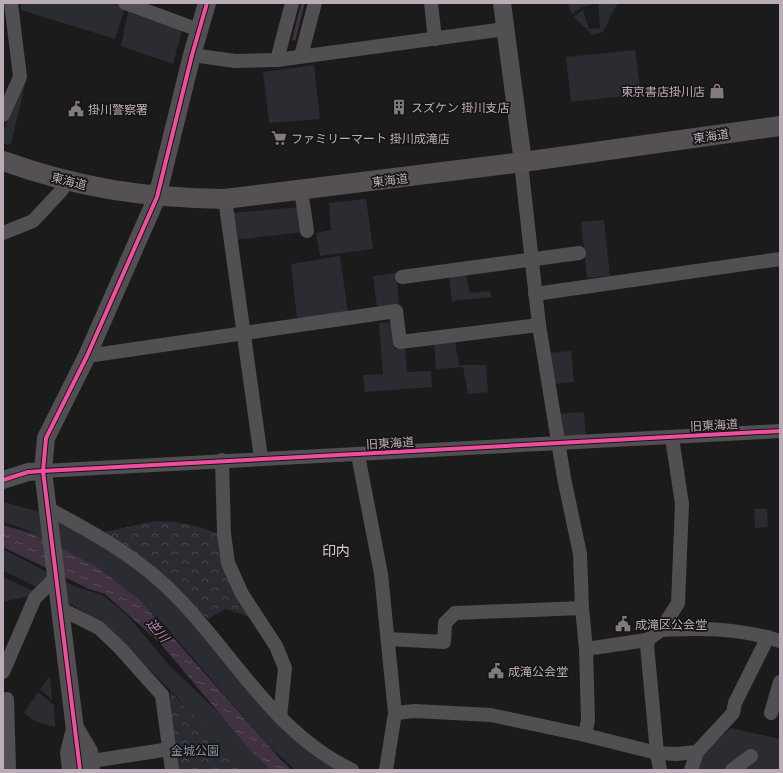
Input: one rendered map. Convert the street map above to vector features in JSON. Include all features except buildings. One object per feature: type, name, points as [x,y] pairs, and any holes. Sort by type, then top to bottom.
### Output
[{"type":"main road","name":"東海道","points":[[3,161],[93,187],[157,197],[225,199],[522,162],[780,126]]},
{"type":"street","points":[[3,115],[20,77],[11,3]]},
{"type":"street","points":[[125,3],[199,30]]},
{"type":"street","points":[[170,749],[83,768],[75,723],[57,576],[42,471],[46,438],[87,356],[146,225],[157,197],[192,55],[207,3]]},
{"type":"street","points":[[277,60],[292,3]]},
{"type":"street","points":[[301,56],[315,3]]},
{"type":"street","points":[[431,3],[435,39]]},
{"type":"street","points":[[502,3],[522,162],[531,260],[539,325],[564,478],[580,554],[582,608],[586,649],[588,720],[585,735]]},
{"type":"street","points":[[192,55],[235,62],[277,60],[505,28]]},
{"type":"street","points":[[3,233],[33,221],[61,191],[68,181]]},
{"type":"street","points":[[301,190],[307,231]]},
{"type":"street","points":[[225,199],[261,458]]},
{"type":"street","points":[[402,277],[579,253]]},
{"type":"street","points":[[535,294],[780,259]]},
{"type":"street","points":[[87,356],[396,312],[400,342],[539,325]]},
{"type":"street","name":"旧東海道","points":[[3,480],[28,472],[42,471],[222,460],[358,455],[780,431]]},
{"type":"street","points":[[586,649],[649,639],[661,630],[678,603],[682,504],[672,438]]},
{"type":"street","points":[[358,455],[381,574],[395,713],[386,770]]},
{"type":"street","points":[[222,460],[224,534],[228,563],[242,594],[276,646],[286,668],[280,717]]},
{"type":"street","points":[[47,508],[89,530],[143,564],[181,600],[280,717],[303,740],[334,761],[352,770]]},
{"type":"street","points":[[3,672],[35,598],[57,576]]},
{"type":"street","points":[[388,639],[444,642],[445,623],[455,613],[582,608]]},
{"type":"street","points":[[61,609],[99,628],[120,648],[162,695],[172,770]]},
{"type":"street","points":[[661,630],[709,628],[735,630],[774,639],[735,703],[733,713],[697,752],[691,770]]},
{"type":"street","points":[[649,639],[647,645],[657,753],[660,770]]},
{"type":"street","points":[[770,713],[780,682]]},
{"type":"street","points":[[7,699],[9,770]]},
{"type":"street","points":[[395,713],[415,711],[491,715],[585,735],[657,753],[676,754],[697,752]]},
{"type":"street","points":[[732,770],[751,756]]},
{"type":"green space","points":[[21,3],[112,3],[125,8],[115,39],[21,10]]},
{"type":"green space","points":[[567,3],[598,3],[582,7],[572,14]]},
{"type":"green space","points":[[598,3],[619,3],[614,9],[603,32],[593,35],[574,17],[583,10],[589,29],[600,28]]},
{"type":"green space","points":[[128,12],[182,30],[173,64],[121,46]]},
{"type":"green space","points":[[635,50],[641,94],[571,102],[566,57]]},
{"type":"green space","points":[[314,65],[320,119],[269,123],[263,72]]},
{"type":"green space","points":[[27,76],[11,144],[8,145],[3,143],[3,131]]},
{"type":"green space","points":[[366,199],[373,249],[320,256],[316,233],[331,230],[329,203]]},
{"type":"green space","points":[[299,207],[302,232],[235,240],[230,213]]},
{"type":"green space","points":[[604,220],[610,276],[587,278],[581,222]]},
{"type":"green space","points":[[340,256],[348,313],[297,319],[291,264]]},
{"type":"green space","points":[[396,273],[399,305],[377,307],[373,276]]},
{"type":"green space","points":[[466,275],[470,293],[490,291],[491,297],[452,301],[449,277]]},
{"type":"green space","points":[[393,322],[395,349],[405,349],[407,372],[431,371],[432,387],[365,392],[363,375],[383,374],[379,323]]},
{"type":"green space","points":[[455,342],[459,365],[486,365],[488,392],[468,394],[463,367],[436,369],[434,343]]},
{"type":"green space","points":[[571,351],[574,382],[552,384],[549,353]]},
{"type":"green space","points":[[584,412],[586,437],[561,439],[559,414]]},
{"type":"green space","points":[[3,502],[70,520],[144,570],[254,691],[349,770],[295,770],[267,744],[168,629],[141,601],[109,577],[27,530],[3,522]]},
{"type":"green space","points":[[754,509],[767,509],[768,527],[755,528]]},
{"type":"green space","points":[[154,521],[188,524],[220,535],[258,619],[225,609],[208,619],[105,532]]},
{"type":"green space","points":[[3,549],[74,586],[102,595],[126,614],[170,666],[222,716],[272,770],[244,770],[201,727],[177,697],[113,633],[75,607],[3,570]]},
{"type":"green space","points":[[3,577],[36,592],[33,595],[3,602]]},
{"type":"green space","points":[[50,676],[52,700],[40,689]]},
{"type":"green space","name":"金城公園","points":[[170,691],[244,770],[175,770],[169,707]]},
{"type":"green space","points":[[38,692],[54,705],[55,727],[36,722],[24,713]]},
{"type":"green space","points":[[731,728],[780,739],[780,770],[694,770],[699,756]]},
{"type":"water","name":"逆川","points":[[3,525],[33,534],[97,567],[141,601],[281,760],[292,770],[271,770],[251,751],[160,643],[105,594],[89,589],[3,547]]},
{"type":"waterway","points":[[294,39],[303,3]]},
{"type":"cycle path","points":[[80,770],[43,471],[46,438],[87,356],[157,197],[192,55],[207,3]]},
{"type":"cycle path","points":[[3,480],[28,472],[43,471],[780,431]]},
{"type":"place","name":"東京書店掛川店","points":[[717,91]]},
{"type":"place","name":"スズケン 掛川支店","points":[[399,107]]},
{"type":"place","name":"掛川警察署","points":[[76,109]]},
{"type":"place","name":"ファミリーマート 掛川成滝店","points":[[279,138]]},
{"type":"place","name":"成滝区公会堂","points":[[623,624]]},
{"type":"place","name":"成滝公会堂","points":[[496,671]]},
{"type":"district","name":"印内","points":[[336,551]]}]
